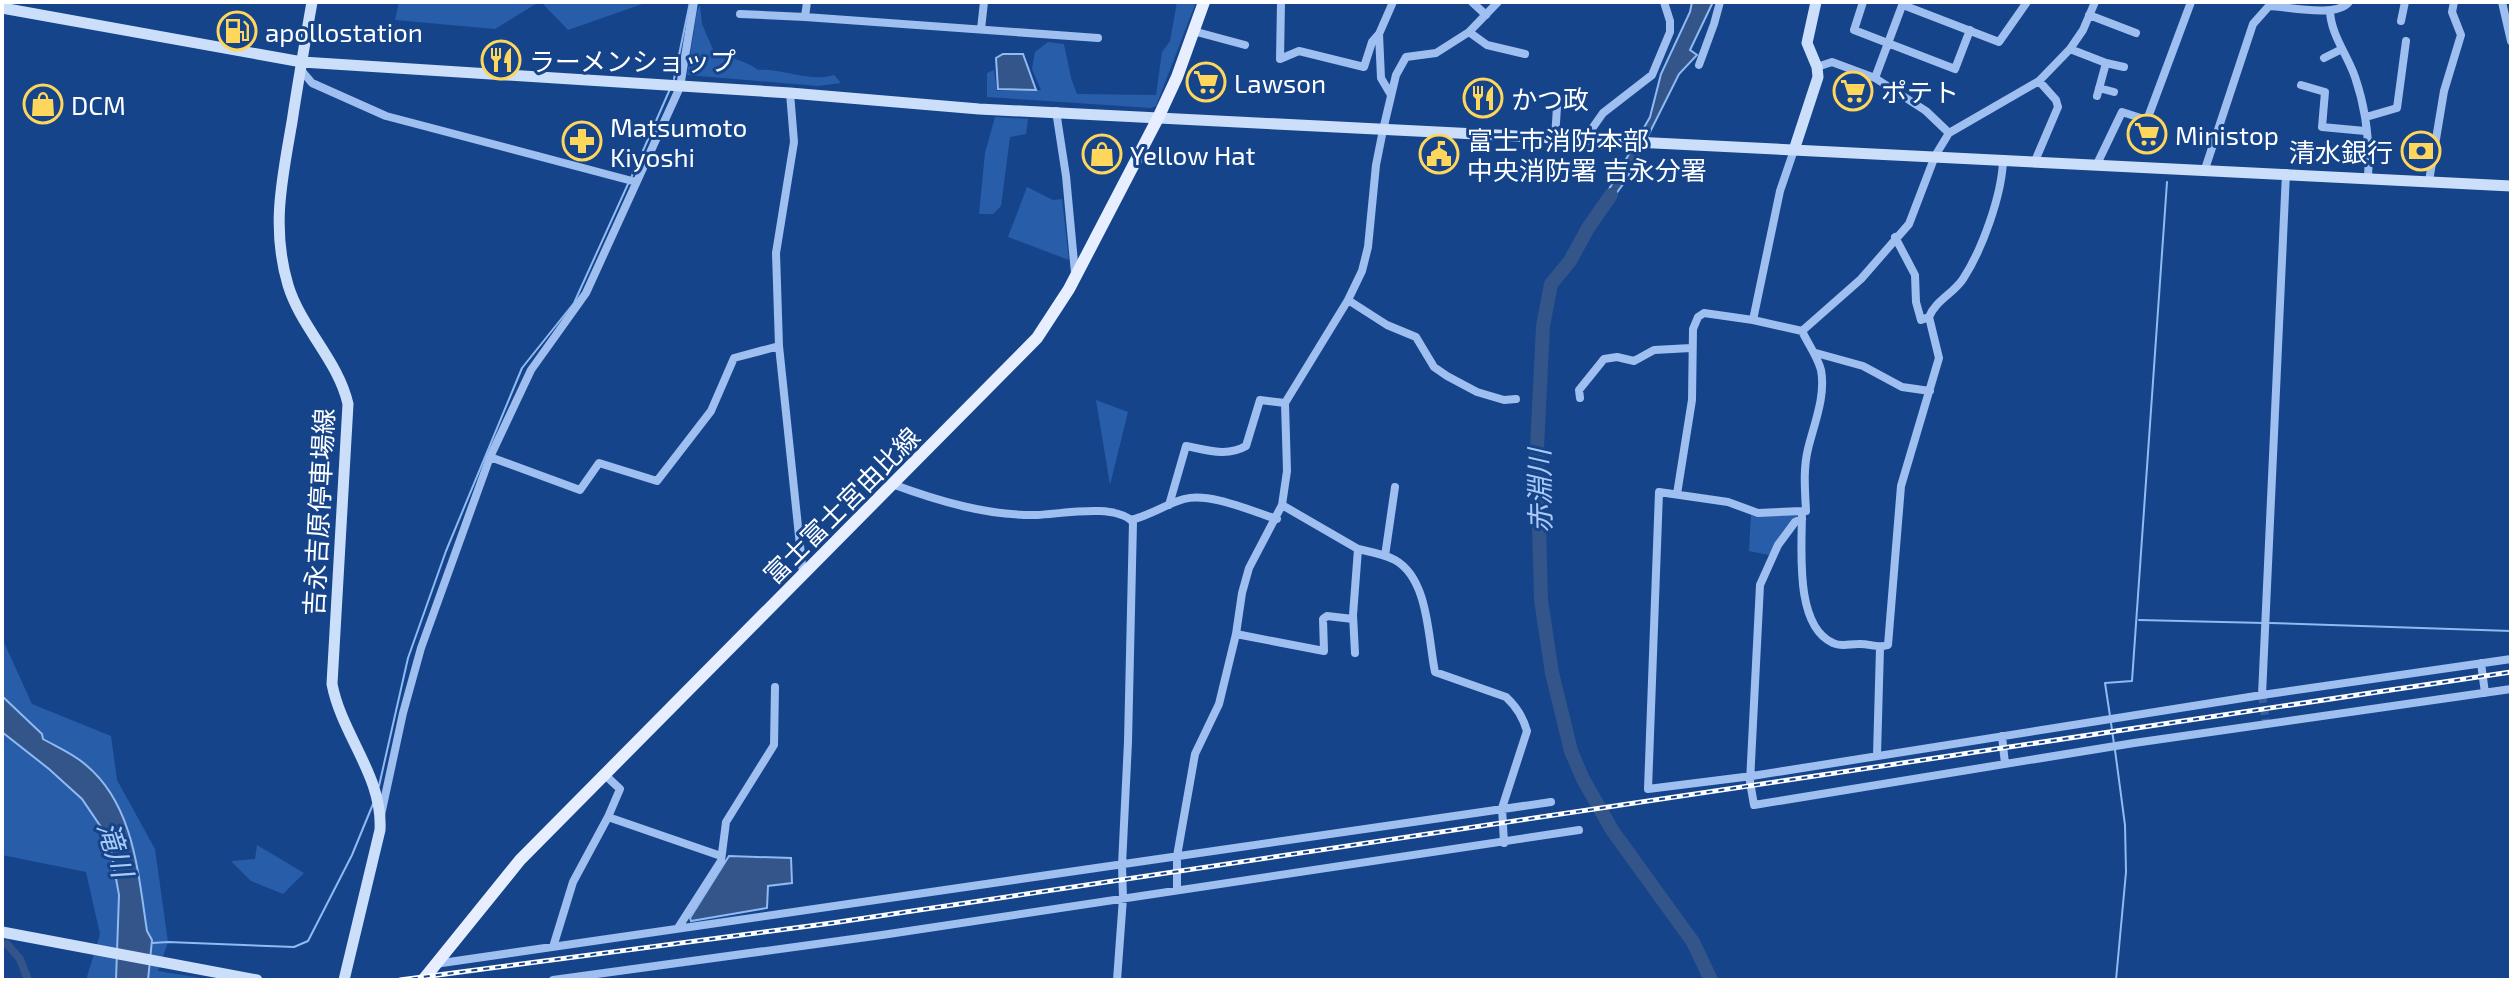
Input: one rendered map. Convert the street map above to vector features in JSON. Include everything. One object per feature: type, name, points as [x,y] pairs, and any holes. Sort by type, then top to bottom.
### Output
[{"type":"main road","name":"富士富士宮由比線","points":[[423,980],[496,887],[604,774],[1037,338],[1052,318],[1158,118],[1177,77],[1204,2]]},
{"type":"street","name":"吉永吉原停車場線","points":[[312,2],[280,195],[278,233],[295,303],[330,361],[348,404],[332,684],[335,701],[372,780],[381,815],[344,980]]},
{"type":"street","points":[[381,815],[421,648],[490,457],[531,370],[586,293],[680,87],[694,2]]},
{"type":"street","points":[[805,17],[807,2]]},
{"type":"street","points":[[981,29],[984,2]]},
{"type":"street","points":[[1281,2],[1280,59],[1299,51],[1364,67],[1372,42],[1379,34],[1393,2]]},
{"type":"street","points":[[1472,2],[1486,15]]},
{"type":"street","points":[[1177,889],[1177,856],[1195,754],[1219,704],[1249,568],[1282,505],[1287,471],[1285,403],[1348,300],[1362,271],[1368,247],[1376,165],[1399,67],[1406,57],[1436,53],[1469,32],[1498,2]]},
{"type":"street","points":[[1584,140],[1603,113],[1652,75],[1670,32],[1664,2]]},
{"type":"street","points":[[1699,65],[1720,2]]},
{"type":"street","points":[[1753,320],[1780,191],[1816,87],[1817,67],[1807,43],[1816,2]]},
{"type":"street","points":[[1863,2],[1854,30],[1955,69],[1970,30]]},
{"type":"street","points":[[1875,78],[1903,3],[1999,42],[2026,4],[2012,2]]},
{"type":"street","points":[[1802,331],[1861,279],[1909,224],[1935,156],[1949,133],[2039,81],[2070,49],[2095,2]]},
{"type":"street","points":[[2097,164],[2122,112],[2147,120],[2191,2]]},
{"type":"street","points":[[2205,169],[2253,24],[2270,4],[2330,11],[2345,7],[2349,2]]},
{"type":"street","points":[[2401,21],[2405,2]]},
{"type":"street","points":[[2429,181],[2444,91],[2461,35],[2452,12],[2454,2]]},
{"type":"street","points":[[2502,2],[2511,41]]},
{"type":"street","points":[[2,8],[301,66],[790,93],[979,109],[2511,186]]},
{"type":"street","points":[[2330,11],[2330,22],[2354,74],[2366,117],[2368,177]]},
{"type":"street","points":[[740,14],[1098,38]]},
{"type":"street","points":[[2089,15],[2136,33]]},
{"type":"street","points":[[1193,31],[1245,45]]},
{"type":"street","points":[[1469,32],[1487,45],[1525,54]]},
{"type":"street","points":[[1379,34],[1381,78],[1391,95]]},
{"type":"street","points":[[2366,117],[2397,108],[2406,41]]},
{"type":"street","points":[[2070,49],[2124,67]]},
{"type":"street","points":[[2324,58],[2342,49]]},
{"type":"street","points":[[2155,60],[2168,63]]},
{"type":"street","points":[[1817,67],[1832,62],[1875,78],[1926,111],[1949,133]]},
{"type":"street","points":[[2106,63],[2098,92],[2114,92]]},
{"type":"street","points":[[301,66],[312,83],[386,116],[636,182]]},
{"type":"street","points":[[2035,161],[2058,107],[2056,100],[2039,81]]},
{"type":"street","points":[[2301,85],[2325,92],[2322,127],[2365,131]]},
{"type":"street","points":[[790,93],[794,142],[776,253],[779,346],[803,574]]},
{"type":"street","points":[[1555,138],[1557,107]]},
{"type":"street","points":[[1056,111],[1066,176],[1075,276]]},
{"type":"street","points":[[1895,237],[1915,275],[1916,302],[1921,320],[1929,317],[1939,302],[1962,281],[1995,208],[2001,189],[2003,160]]},
{"type":"street","points":[[2262,695],[2286,173]]},
{"type":"street","points":[[1348,300],[1387,325],[1416,337],[1434,367],[1447,376],[1477,392],[1504,400],[1516,399]]},
{"type":"street","points":[[1677,494],[1692,400],[1691,348],[1698,317],[1704,313],[1802,331],[1816,353],[1821,372],[1821,391],[1808,450],[1806,511],[1778,545],[1760,585],[1752,776],[1754,805],[2192,734],[2511,689]]},
{"type":"street","points":[[1802,515],[1802,591],[1819,635],[1836,645],[1860,644],[1880,648],[1888,645],[1901,486],[1939,358],[1929,317]]},
{"type":"street","points":[[490,457],[580,490],[599,463],[657,481],[711,411],[734,358],[779,346]]},
{"type":"street","points":[[1580,398],[1579,390],[1604,359],[1617,357],[1634,361],[1654,350],[1691,348]]},
{"type":"street","points":[[1816,353],[1863,366],[1902,387],[1930,391]]},
{"type":"street","points":[[1169,505],[1186,446],[1224,453],[1236,452],[1246,446],[1260,400],[1285,403]]},
{"type":"street","points":[[892,484],[957,505],[1004,513],[1107,512],[1131,520],[1197,497],[1277,519]]},
{"type":"street","points":[[1385,556],[1395,487]]},
{"type":"street","points":[[1802,515],[1758,513],[1728,502],[1659,492],[1648,789],[1752,776],[2511,659]]},
{"type":"street","points":[[1282,505],[1358,549],[1385,556],[1408,570],[1426,611],[1435,672],[1506,697],[1515,705],[1527,731],[1502,808],[1504,843]]},
{"type":"street","points":[[1117,980],[1128,742],[1131,520]]},
{"type":"street","points":[[1355,653],[1353,619],[1358,549]]},
{"type":"street","points":[[1236,634],[1324,651],[1323,619],[1327,616],[1353,619]]},
{"type":"street","points":[[1877,755],[1880,648]]},
{"type":"street","points":[[2481,663],[2485,693]]},
{"type":"street","points":[[678,928],[721,856],[726,822],[774,745],[775,687]]},
{"type":"street","points":[[2002,736],[2005,764]]},
{"type":"street","points":[[553,947],[573,882],[620,789],[604,774]]},
{"type":"street","points":[[435,964],[1551,802]]},
{"type":"street","points":[[608,817],[721,856]]},
{"type":"street","points":[[553,980],[882,935],[1579,830]]},
{"type":"street","points":[[2,932],[257,980]]},
{"type":"shaded area","points":[[399,2],[539,2],[495,29],[395,20]]},
{"type":"shaded area","points":[[541,2],[648,2],[568,30]]},
{"type":"shaded area","points":[[1177,2],[1196,2],[1156,106],[987,97],[987,73],[994,70],[997,91],[1041,90],[1032,69],[1035,52],[1048,42],[1064,44],[1077,94],[1156,95],[1162,52],[1170,41]]},
{"type":"shaded area","points":[[700,5],[702,24],[714,52],[758,70],[815,77],[834,75],[841,83],[818,86],[687,75]]},
{"type":"shaded area","points":[[995,117],[1028,119],[1026,134],[1010,137],[1001,206],[993,214],[979,214],[985,153]]},
{"type":"shaded area","points":[[1027,187],[1053,200],[1062,199],[1069,260],[1008,237]]},
{"type":"shaded area","points":[[1096,400],[1128,412],[1110,485]]},
{"type":"shaded area","points":[[1802,511],[1769,555],[1749,551],[1751,514]]},
{"type":"shaded area","points":[[2,638],[32,704],[111,736],[117,780],[155,849],[168,942],[158,971],[213,980],[86,980],[100,934],[86,872],[2,855]]},
{"type":"shaded area","points":[[257,845],[304,873],[283,894],[251,881],[231,861],[255,859]]},
{"type":"water","points":[[1692,2],[1713,2],[1690,50],[1697,55],[1679,74],[1626,180],[1600,216],[1608,191],[1650,117],[1661,74]]},
{"type":"water","points":[[1003,54],[1023,54],[1036,90],[998,89],[996,58]]},
{"type":"water","name":"滝川","points":[[2,696],[42,734],[43,739],[86,765],[115,800],[131,841],[147,931],[152,940],[148,980],[116,980],[119,895],[109,839],[82,799],[2,732]]},
{"type":"water","points":[[729,856],[791,858],[792,883],[768,886],[767,908],[691,921],[690,918]]},
{"type":"waterway","points":[[674,79],[690,2]]},
{"type":"waterway","points":[[631,178],[670,89]]},
{"type":"waterway","points":[[2110,716],[2105,683],[2132,681],[2167,182]]},
{"type":"waterway","points":[[379,786],[408,658],[446,551],[522,368],[574,303],[628,184]]},
{"type":"waterway","name":"赤淵川","points":[[1611,195],[1570,261],[1551,284],[1543,326],[1537,448],[1541,600],[1552,673],[1571,751],[1583,779],[1612,830],[1693,942],[1711,980]]},
{"type":"waterway","points":[[2139,620],[2264,623]]},
{"type":"waterway","points":[[2270,623],[2511,631]]},
{"type":"waterway","points":[[2111,723],[2114,744]]},
{"type":"waterway","points":[[2115,750],[2125,825],[2126,872],[2116,980]]},
{"type":"waterway","points":[[152,943],[294,947],[308,941],[352,855],[373,804]]},
{"type":"waterway","points":[[7,944],[20,959],[28,980]]},
{"type":"tunnel","points":[[2262,695],[2266,723]]},
{"type":"railway","points":[[400,980],[832,923],[2511,672]]},
{"type":"place","name":"apollostation","points":[[237,31]]},
{"type":"place","name":"ラーメンショップ","points":[[501,60]]},
{"type":"place","name":"Lawson","points":[[1206,82]]},
{"type":"place","name":"ポテト","points":[[1853,91]]},
{"type":"place","name":"かつ政","points":[[1483,98]]},
{"type":"place","name":"DCM","points":[[43,104]]},
{"type":"place","name":"Ministop","points":[[2147,134]]},
{"type":"place","name":"Matsumoto Kiyoshi","points":[[582,141]]},
{"type":"place","name":"清水銀行","points":[[2421,151]]},
{"type":"place","name":"Yellow Hat","points":[[1102,154]]},
{"type":"place","name":"富士市消防本部 中央消防署 吉永分署","points":[[1439,154]]}]
